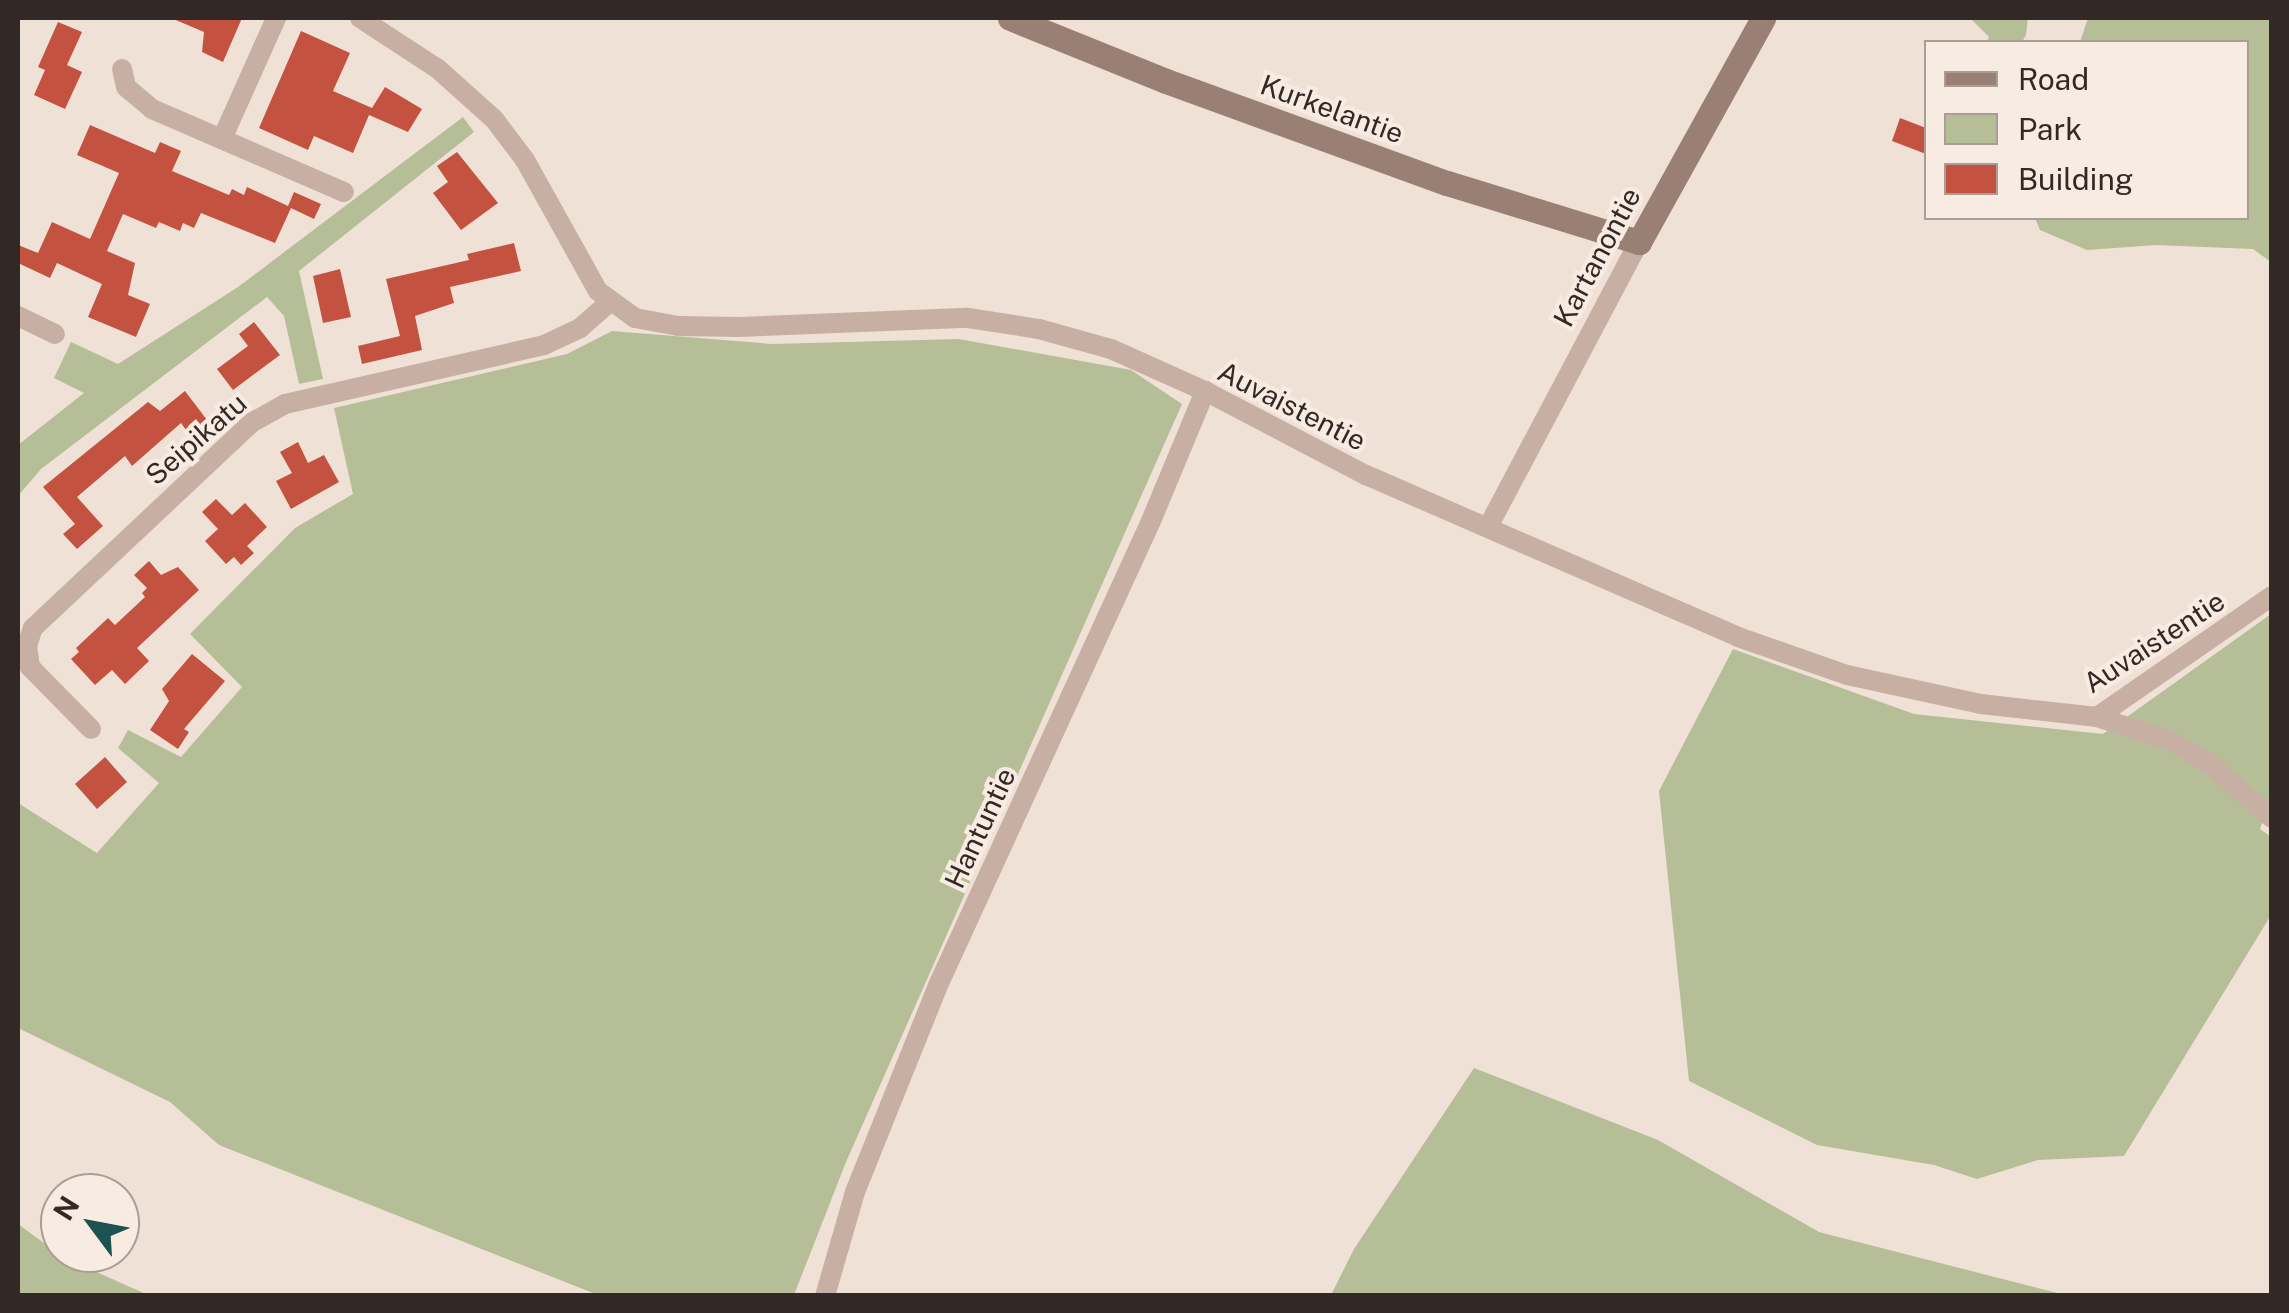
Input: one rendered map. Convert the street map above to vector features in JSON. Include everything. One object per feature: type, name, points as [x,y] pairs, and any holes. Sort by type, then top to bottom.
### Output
[{"type":"street","points":[[222,139],[276,18]]},
{"type":"street","points":[[360,18],[438,69],[494,119],[524,160],[588,277],[609,302]]},
{"type":"street","name":"Kurkelantie","points":[[1010,18],[1166,81],[1447,183],[1639,242]]},
{"type":"street","name":"Kartanontie","points":[[1488,528],[1763,18]]},
{"type":"street","points":[[122,69],[126,87],[142,103],[344,192]]},
{"type":"street","name":"Auvaistentie","points":[[609,302],[635,318],[678,326],[986,321],[1040,329],[1112,349],[1205,391],[1366,475],[1738,637],[1847,675],[1981,704],[2096,716],[2272,596]]},
{"type":"street","name":"Seipikatu","points":[[91,729],[30,667],[27,646],[33,628],[250,423],[301,400],[544,345],[580,328],[609,302]]},
{"type":"street","points":[[18,316],[55,334]]},
{"type":"street","name":"Hantuntie","points":[[825,1296],[855,1192],[940,981],[1151,522],[1205,391]]},
{"type":"street","points":[[2096,716],[2173,742],[2210,764],[2272,818]]},
{"type":"green space","points":[[1970,18],[2028,18],[2023,40],[1988,40]]},
{"type":"green space","points":[[2088,18],[2271,18],[2271,262],[2253,249],[2156,245],[2087,250],[2040,230],[2036,220],[2249,220],[2249,40],[2081,40]]},
{"type":"green space","points":[[463,117],[474,132],[299,271],[323,379],[299,384],[284,316],[267,297],[41,469],[18,496],[18,445],[84,393],[54,378],[71,342],[118,364],[238,287]]},
{"type":"green space","points":[[612,331],[772,344],[959,339],[1131,370],[1182,404],[846,1162],[794,1295],[598,1295],[219,1145],[170,1102],[18,1028],[18,803],[97,853],[159,783],[118,748],[128,730],[181,757],[242,687],[190,634],[295,528],[353,494],[334,408],[567,354]]},
{"type":"green space","points":[[2271,614],[2271,799],[2260,829],[2271,837],[2271,915],[2124,1156],[2038,1160],[1977,1179],[1934,1165],[1817,1145],[1689,1081],[1659,791],[1733,649],[1914,714],[2103,734]]},
{"type":"green space","points":[[1474,1068],[1658,1140],[1819,1232],[2065,1295],[1331,1295],[1354,1249]]},
{"type":"green space","points":[[18,1224],[40,1240],[40,1273],[99,1273],[148,1295],[18,1295]]},
{"type":"building","points":[[171,18],[242,18],[223,62],[202,52],[204,32]]},
{"type":"building","points":[[58,22],[82,32],[67,65],[82,72],[65,109],[34,95],[45,70],[38,67]]},
{"type":"building","points":[[301,31],[350,53],[333,91],[372,108],[385,87],[422,109],[408,132],[369,115],[353,153],[314,136],[308,150],[259,128]]},
{"type":"building","points":[[1900,118],[1924,127],[1924,153],[1892,141]]},
{"type":"building","points":[[90,125],[155,153],[160,142],[181,151],[172,171],[229,195],[232,189],[244,195],[247,187],[288,206],[294,192],[321,204],[314,219],[291,208],[275,243],[201,213],[194,228],[183,223],[180,231],[159,222],[156,228],[123,214],[107,251],[135,263],[128,295],[150,304],[136,337],[88,317],[102,284],[57,263],[50,278],[18,263],[18,245],[38,253],[52,222],[90,239],[119,173],[77,155]]},
{"type":"building","points":[[457,152],[498,203],[461,230],[433,193],[448,182],[437,166]]},
{"type":"building","points":[[514,243],[521,271],[450,287],[454,303],[415,316],[422,350],[362,364],[358,346],[400,336],[386,279],[469,260],[467,254]]},
{"type":"building","points":[[340,269],[351,317],[323,323],[313,276]]},
{"type":"building","points":[[254,322],[280,355],[233,390],[217,369],[248,346],[239,334]]},
{"type":"building","points":[[185,391],[207,420],[189,434],[181,423],[132,466],[125,456],[77,497],[103,526],[77,549],[63,534],[75,524],[43,487],[148,402],[160,411]]},
{"type":"building","points":[[298,442],[308,463],[324,455],[339,482],[291,509],[276,481],[292,473],[280,452]]},
{"type":"building","points":[[216,499],[232,515],[245,503],[267,527],[247,546],[254,553],[241,565],[234,557],[226,564],[205,541],[218,529],[202,512]]},
{"type":"building","points":[[149,561],[161,575],[178,567],[199,590],[137,648],[149,661],[125,684],[112,670],[95,685],[71,659],[79,652],[76,648],[108,618],[115,625],[145,597],[142,593],[147,588],[134,575]]},
{"type":"building","points":[[192,654],[225,681],[184,729],[189,732],[178,749],[150,730],[169,701],[162,689]]},
{"type":"building","points":[[105,757],[127,782],[97,809],[75,784]]}]
